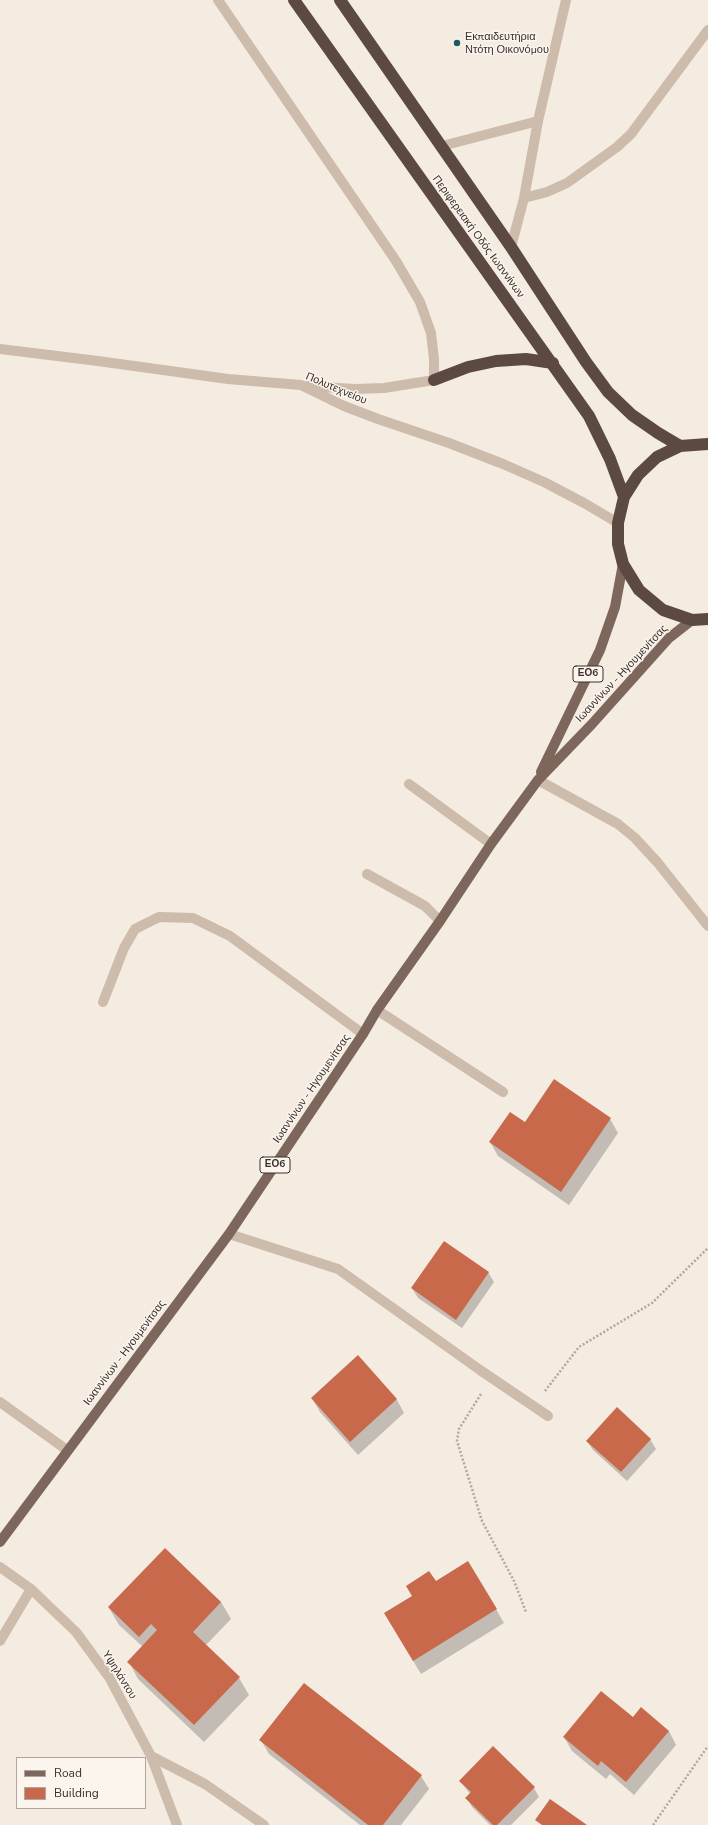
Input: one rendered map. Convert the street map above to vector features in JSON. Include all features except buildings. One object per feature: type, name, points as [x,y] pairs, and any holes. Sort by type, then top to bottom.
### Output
[{"type":"highway","name":"Περιφερειακή Οδός Ιωαννίνων","points":[[294,0],[553,363],[589,416],[610,459],[624,497]]},
{"type":"highway","name":"Περιφερειακή Οδός Ιωαννίνων","points":[[340,0],[442,146],[511,247],[586,362],[608,392],[632,415],[658,434],[680,446]]},
{"type":"highway","points":[[434,380],[468,367],[496,361],[526,359],[553,363]]},
{"type":"highway","name":"ΕΟ6","points":[[708,444],[680,446],[657,457],[638,475],[624,497],[618,523],[618,544],[623,564],[640,590],[663,610],[692,620],[708,619]]},
{"type":"main road","name":"Ιωαννίνων - Ηγουμενίτσας","points":[[538,780],[600,650],[615,607],[623,564]]},
{"type":"main road","name":"Ιωαννίνων - Ηγουμενίτσας","points":[[0,1542],[229,1234],[363,1034],[377,1010],[440,921],[491,844],[538,780],[592,724],[670,638],[692,620]]},
{"type":"street","points":[[218,0],[396,261],[420,302],[431,333],[434,359],[434,380],[384,388],[354,389],[301,385]]},
{"type":"street","points":[[511,247],[524,198],[538,121],[566,0]]},
{"type":"street","points":[[524,198],[547,192],[567,183],[617,147],[631,134],[708,30]]},
{"type":"street","points":[[442,146],[538,121]]},
{"type":"street","name":"Πολυτεχνείου","points":[[0,349],[228,379],[301,385],[344,406],[449,443],[503,464],[564,492],[618,523]]},
{"type":"street","points":[[538,780],[610,819],[635,838],[708,926]]},
{"type":"street","points":[[409,784],[491,844]]},
{"type":"street","points":[[367,874],[425,906],[440,921]]},
{"type":"street","points":[[103,1002],[124,948],[135,929],[159,917],[193,918],[230,936],[363,1034]]},
{"type":"street","points":[[377,1010],[503,1092]]},
{"type":"street","points":[[229,1234],[338,1269],[480,1370],[548,1416]]},
{"type":"street","points":[[0,1402],[67,1450]]},
{"type":"street","name":"Υψηλάντου","points":[[0,1567],[31,1589],[76,1632],[109,1677],[151,1756],[178,1825]]},
{"type":"street","points":[[0,1641],[31,1589]]},
{"type":"street","points":[[151,1756],[206,1784],[264,1825]]},
{"type":"path","points":[[534,1406],[579,1347],[652,1303],[708,1248]]},
{"type":"path","points":[[480,1370],[481,1395],[459,1429],[457,1442],[482,1521],[514,1581],[526,1612]]},
{"type":"path","points":[[653,1825],[708,1746]]},
{"type":"place","name":"Εκπαιδευτήρια Ντότη Οικονόμου","points":[[457,43]]}]
